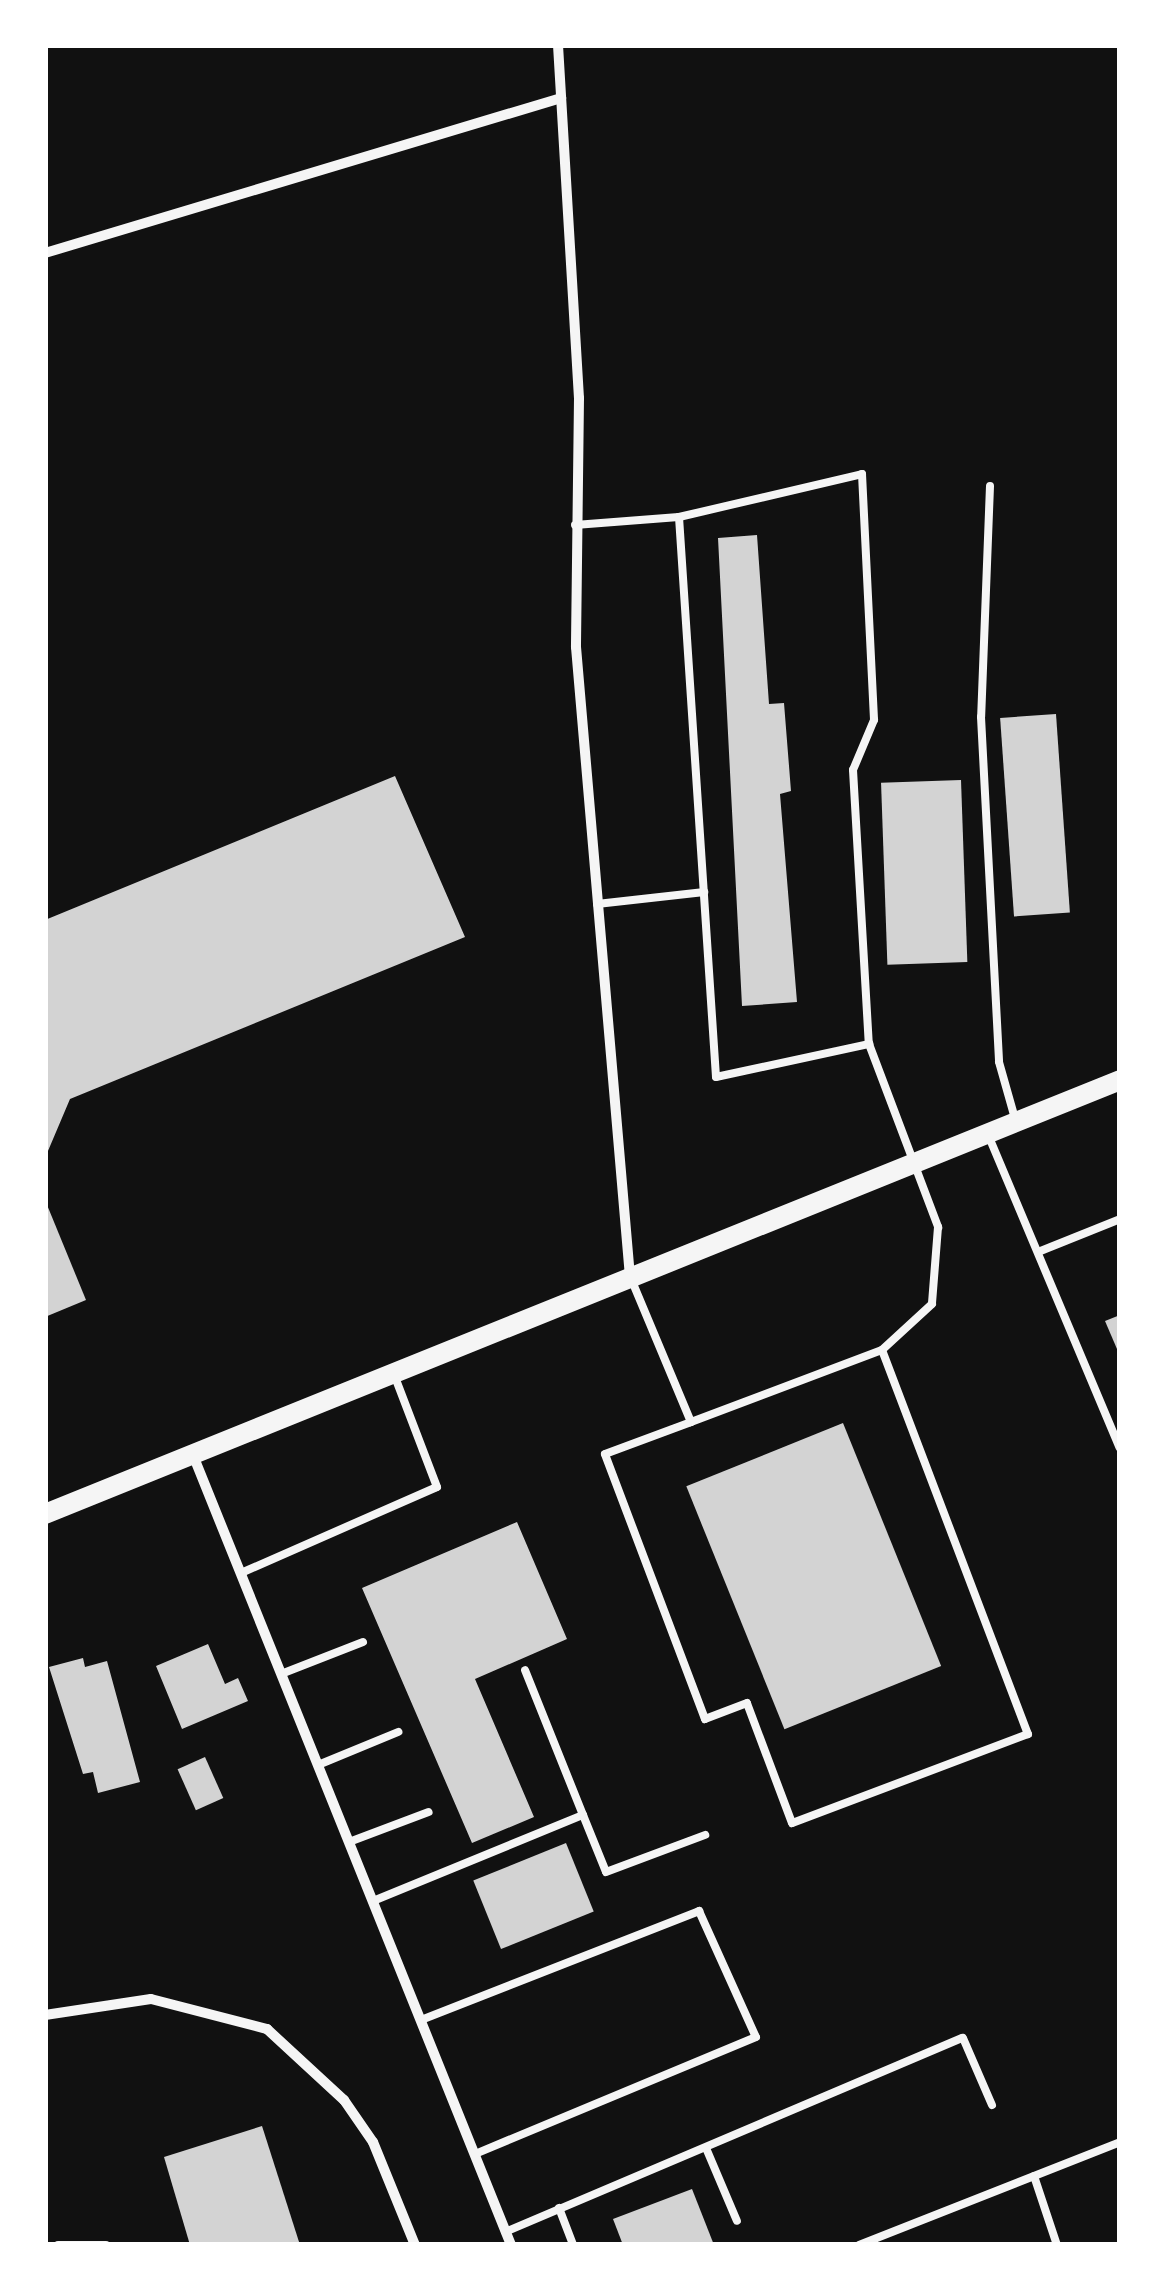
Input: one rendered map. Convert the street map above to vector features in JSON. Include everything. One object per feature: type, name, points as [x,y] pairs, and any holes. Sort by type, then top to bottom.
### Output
[{"type":"main road","points":[[45,1514],[1120,1080]]},
{"type":"street","points":[[558,45],[579,398],[575,524],[597,904],[630,1277]]},
{"type":"street","points":[[45,254],[561,98]]},
{"type":"street","points":[[193,1454],[511,2245]]},
{"type":"street","points":[[45,2016],[151,1999],[267,2029],[344,2100],[372,2142],[415,2245]]},
{"type":"lane","points":[[575,524],[679,517],[862,474],[874,720],[853,770],[869,1044],[938,1228],[932,1304],[882,1350],[605,1454],[705,1719],[747,1703],[792,1823],[1028,1734],[882,1350]]},
{"type":"lane","points":[[990,486],[982,736],[999,1062],[1016,1122]]},
{"type":"lane","points":[[679,517],[716,1077],[869,1044]]},
{"type":"lane","points":[[597,904],[704,892]]},
{"type":"lane","points":[[988,1133],[1120,1448]]},
{"type":"lane","points":[[1038,1252],[1120,1219]]},
{"type":"lane","points":[[630,1277],[691,1422]]},
{"type":"lane","points":[[240,1573],[437,1487],[394,1372]]},
{"type":"lane","points":[[282,1674],[363,1642]]},
{"type":"lane","points":[[525,1670],[606,1872],[705,1836]]},
{"type":"lane","points":[[318,1765],[398,1732]]},
{"type":"lane","points":[[350,1842],[429,1812]]},
{"type":"lane","points":[[373,1901],[583,1816]]},
{"type":"lane","points":[[421,2020],[699,1912],[756,2036],[475,2154]]},
{"type":"lane","points":[[506,2232],[963,2038],[992,2104]]},
{"type":"lane","points":[[860,2245],[1120,2142]]},
{"type":"lane","points":[[706,2148],[737,2221]]},
{"type":"lane","points":[[1034,2176],[1057,2245]]},
{"type":"lane","points":[[559,2208],[573,2245]]},
{"type":"lane","points":[[58,2245],[106,2245]]},
{"type":"building","points":[[757,535],[769,704],[784,703],[791,791],[780,794],[797,1002],[742,1006],[718,538]]},
{"type":"building","points":[[1056,714],[1070,913],[1014,916],[1000,718]]},
{"type":"building","points":[[395,776],[465,937],[70,1099],[45,1158],[45,920]]},
{"type":"building","points":[[961,780],[967,962],[887,965],[881,783]]},
{"type":"building","points":[[45,1200],[86,1300],[45,1317]]},
{"type":"building","points":[[1120,1315],[1120,1356],[1105,1321]]},
{"type":"building","points":[[843,1423],[941,1666],[784,1729],[686,1486]]},
{"type":"building","points":[[517,1522],[567,1639],[475,1679],[534,1817],[472,1843],[362,1588]]},
{"type":"building","points":[[208,1644],[225,1684],[238,1678],[248,1701],[182,1729],[156,1666]]},
{"type":"building","points":[[83,1658],[85,1667],[107,1661],[140,1782],[98,1793],[93,1772],[83,1774],[49,1667]]},
{"type":"building","points":[[205,1757],[223,1798],[196,1810],[178,1769]]},
{"type":"building","points":[[566,1843],[594,1912],[501,1949],[473,1880]]},
{"type":"building","points":[[262,2126],[300,2245],[190,2245],[164,2157]]},
{"type":"building","points":[[692,2189],[714,2245],[623,2245],[613,2219]]}]
